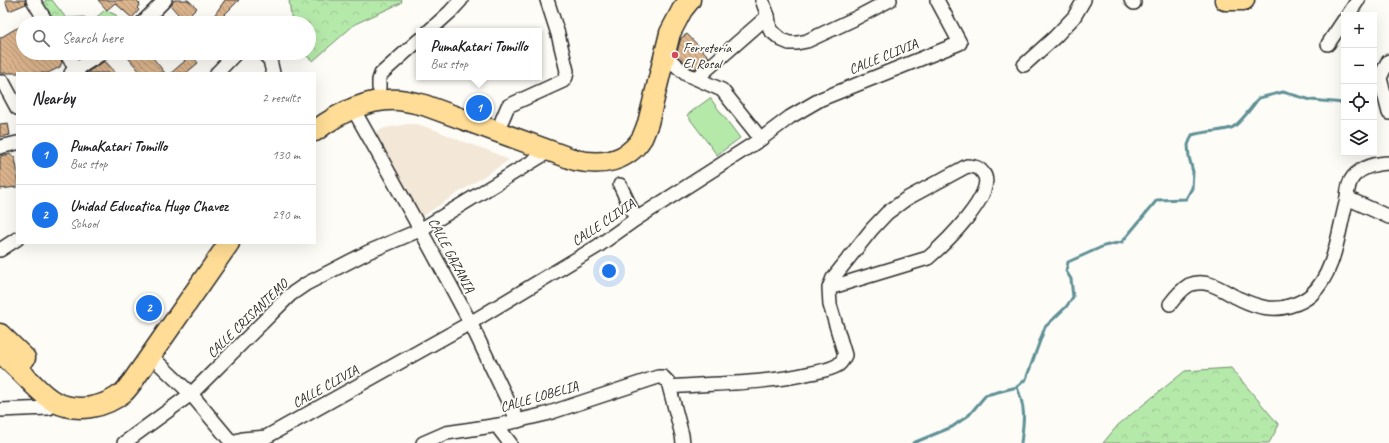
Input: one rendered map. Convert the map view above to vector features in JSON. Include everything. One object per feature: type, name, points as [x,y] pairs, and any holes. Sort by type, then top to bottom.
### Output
[{"type":"main road","points":[[316,114],[334,102],[356,100],[368,103],[389,100],[410,102],[424,105],[551,145],[599,151],[609,149],[624,140],[630,134],[635,123],[657,34],[664,17],[675,0]]},
{"type":"main road","points":[[316,130],[339,114],[366,90],[396,87],[428,93],[502,120],[551,145],[575,160],[586,163],[607,162],[628,153],[642,137],[648,123],[670,33],[682,10],[690,0]]},
{"type":"main road","points":[[1225,0],[1244,0]]},
{"type":"main road","points":[[145,352],[212,244]]},
{"type":"main road","points":[[0,352],[45,396],[68,407],[83,403],[95,394],[105,390],[118,380],[145,352],[228,244]]},
{"type":"main road","points":[[0,334],[51,383],[83,403]]},
{"type":"street","points":[[33,0],[43,16]]},
{"type":"street","points":[[149,16],[166,0]]},
{"type":"street","points":[[432,28],[450,12],[460,0]]},
{"type":"street","points":[[502,120],[508,106],[563,81],[566,77],[567,71],[547,0]]},
{"type":"street","points":[[762,0],[768,16],[770,30],[782,40],[789,43],[807,41],[890,0]]},
{"type":"street","name":"CALLE CLIVIA","points":[[232,443],[242,438],[266,437],[470,323],[598,246],[636,219],[761,139],[790,117],[821,99],[960,42],[937,0]]},
{"type":"street","points":[[1024,65],[1055,37],[1074,17],[1084,0]]},
{"type":"street","points":[[1350,12],[1358,0]]},
{"type":"street","points":[[697,78],[768,16]]},
{"type":"street","points":[[1328,44],[1341,24]]},
{"type":"street","points":[[379,88],[381,74],[416,43]]},
{"type":"street","points":[[663,59],[671,61],[686,74],[722,90],[761,139]]},
{"type":"street","points":[[69,60],[75,72],[92,60]]},
{"type":"street","points":[[218,72],[229,60]]},
{"type":"street","points":[[270,60],[273,72]]},
{"type":"street","points":[[1388,108],[1380,78],[1387,63],[1389,62]]},
{"type":"street","points":[[0,82],[3,82],[16,106]]},
{"type":"street","name":"CALLE GAZANIA","points":[[356,100],[356,114],[404,199],[470,323],[518,421]]},
{"type":"street","points":[[0,147],[16,144]]},
{"type":"street","name":"CALLE CRISANTEMO","points":[[124,443],[191,394],[290,295],[306,284],[368,252],[420,230],[543,155],[551,145]]},
{"type":"street","points":[[1170,304],[1180,291],[1197,283],[1217,286],[1240,299],[1270,309],[1283,309],[1307,299],[1323,280],[1332,261],[1347,198],[1348,187],[1352,178],[1357,173],[1373,165],[1389,162]]},
{"type":"street","points":[[967,166],[974,166],[984,174],[986,180],[985,191],[975,208],[928,258],[829,288],[833,278],[872,229],[888,213],[906,199],[967,166]]},
{"type":"street","points":[[620,185],[636,219]]},
{"type":"street","points":[[1347,198],[1389,217]]},
{"type":"street","points":[[0,250],[16,240]]},
{"type":"street","name":"CALLE LOBELIA","points":[[423,443],[446,433],[518,421],[546,414],[650,379],[666,382],[767,381],[796,377],[830,369],[843,361],[845,355],[830,305],[829,288]]},
{"type":"street","points":[[145,352],[191,394],[232,443]]},
{"type":"street","points":[[666,382],[683,443]]},
{"type":"street","points":[[0,410],[49,408],[55,402]]},
{"type":"street","points":[[498,424],[500,430],[510,443]]},
{"type":"shaded area","points":[[417,124],[438,131],[509,160],[421,217],[375,132],[385,128]]},
{"type":"green space","points":[[46,0],[52,0],[64,16],[47,16],[41,6]]},
{"type":"green space","points":[[289,0],[402,0],[401,3],[355,24],[316,58],[316,16],[291,16]]},
{"type":"green space","points":[[105,10],[116,16],[98,16]]},
{"type":"green space","points":[[710,98],[740,138],[717,155],[687,115]]},
{"type":"green space","points":[[1231,368],[1279,425],[1269,443],[1103,443],[1118,425],[1185,371]]},
{"type":"building","points":[[5,0],[25,0],[26,4],[9,11]]},
{"type":"building","points":[[98,0],[136,0],[140,4],[137,8],[139,10],[134,16],[130,16],[115,3],[107,10]]},
{"type":"building","points":[[174,0],[188,0],[197,8],[189,16],[180,16],[171,6]]},
{"type":"building","points":[[225,0],[239,0],[223,16],[214,16]]},
{"type":"building","points":[[15,29],[16,60],[61,60],[60,67],[50,72],[0,73],[0,38]]},
{"type":"building","points":[[687,34],[709,57],[695,69],[690,67],[676,55],[681,38]]},
{"type":"building","points":[[130,60],[155,60],[164,72],[140,72]]},
{"type":"building","points":[[184,60],[196,60],[198,63],[187,72],[172,72],[185,61]]},
{"type":"building","points":[[105,61],[115,72],[88,72]]},
{"type":"building","points":[[8,123],[10,135],[0,137],[0,124]]},
{"type":"building","points":[[10,154],[15,158],[16,187],[0,189],[0,156]]},
{"type":"waterway","points":[[913,443],[952,427],[969,415],[986,395],[1017,387],[1026,379],[1045,327],[1066,307],[1073,297],[1071,279],[1066,271],[1068,262],[1104,246],[1122,242],[1157,200],[1186,199],[1192,188],[1193,172],[1189,157],[1188,145],[1192,135],[1231,128],[1242,119],[1259,98],[1283,92],[1311,100],[1341,103]]},
{"type":"waterway","points":[[1377,97],[1382,96]]},
{"type":"waterway","points":[[1017,387],[1022,402],[1024,415],[1021,443]]},
{"type":"place","name":"Ferretería El Rosal","points":[[675,55]]},
{"type":"place","name":"PumaKatari Tomillo","points":[[479,108]]},
{"type":"place","name":"Unidad Educatica Hugo Chavez","points":[[149,308]]}]
